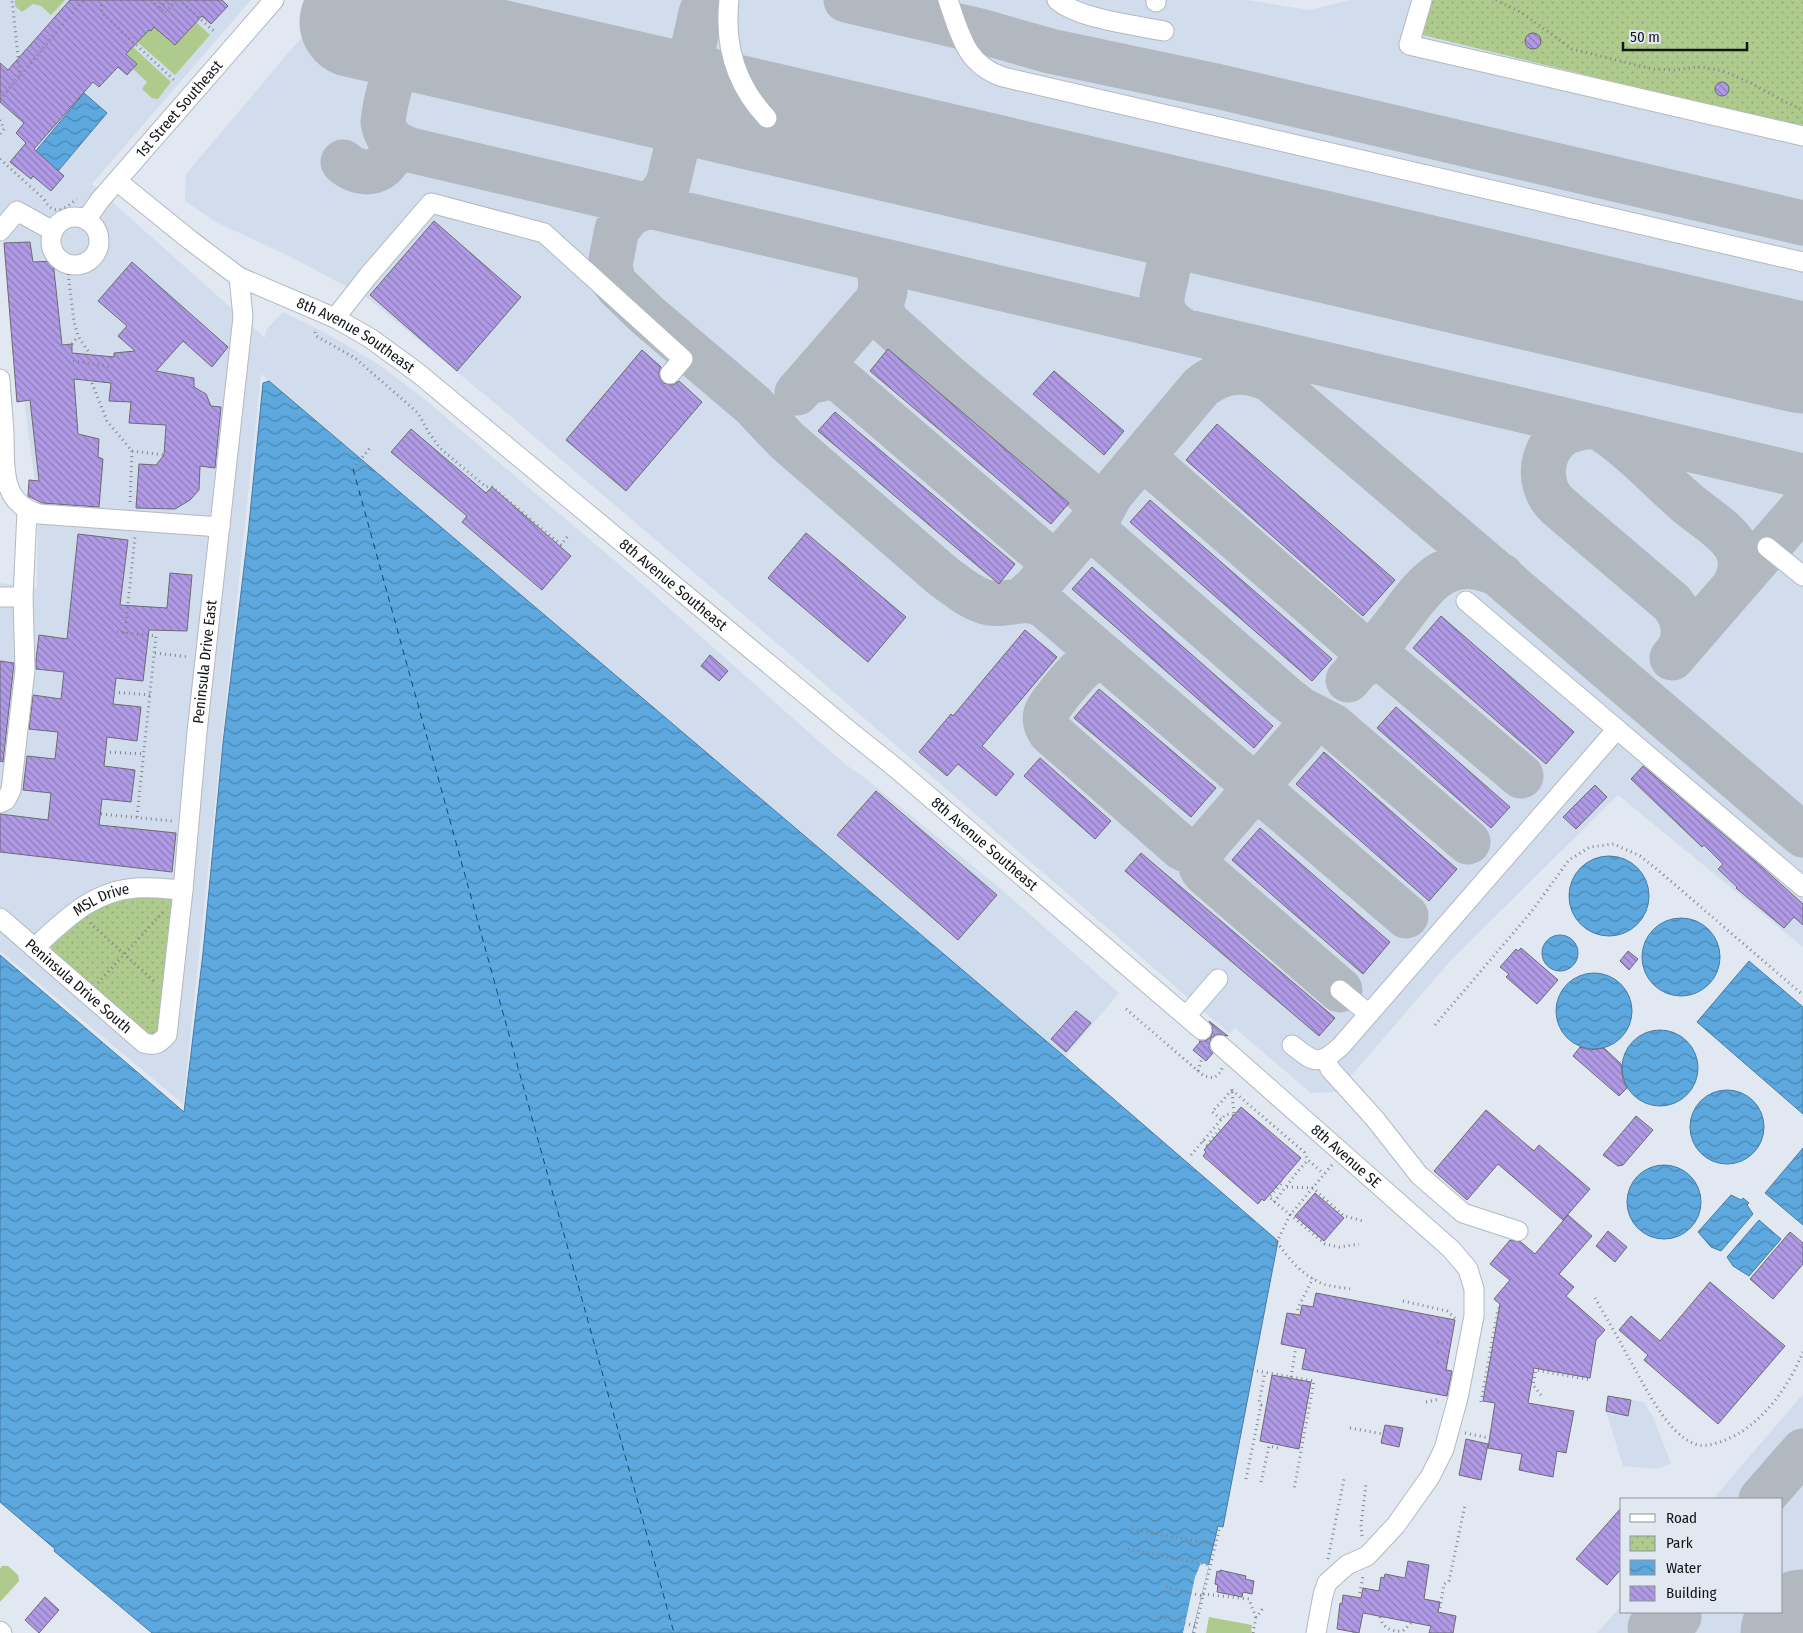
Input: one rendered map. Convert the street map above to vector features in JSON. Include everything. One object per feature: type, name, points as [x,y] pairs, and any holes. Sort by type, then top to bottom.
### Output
[{"type":"street","name":"1st Street Southeast","points":[[86,220],[93,209],[274,0]]},
{"type":"street","points":[[730,0],[729,34],[732,62],[757,108],[767,118]]},
{"type":"street","points":[[948,0],[966,48],[977,63],[989,72],[1003,77],[1803,262]]},
{"type":"street","points":[[1057,0],[1081,13],[1164,31]]},
{"type":"street","points":[[1422,0],[1409,45],[1803,136]]},
{"type":"street","name":"8th Avenue Southeast","points":[[117,181],[239,277],[335,318],[370,338],[418,373],[852,733],[897,768],[1202,1030]]},
{"type":"street","points":[[335,318],[368,276],[431,203],[544,234],[683,360],[670,374]]},
{"type":"street","points":[[0,231],[17,211],[53,231]]},
{"type":"street","points":[[71,217],[79,217],[86,220],[97,231],[98,247],[95,254],[83,264],[67,264],[54,254],[51,238],[53,231],[57,225],[71,217]]},
{"type":"street","name":"Peninsula Drive East","points":[[160,1043],[167,1035],[183,890],[205,658],[242,317],[239,277]]},
{"type":"street","points":[[0,379],[4,435],[4,473],[17,503],[27,511],[40,514],[220,527]]},
{"type":"street","points":[[0,803],[6,800],[11,790],[25,670],[23,597],[27,511]]},
{"type":"street","points":[[1767,548],[1803,576]]},
{"type":"street","points":[[0,597],[23,597]]},
{"type":"street","points":[[1466,601],[1803,887]]},
{"type":"street","points":[[1292,1044],[1309,1058],[1320,1061],[1341,1046],[1617,729]]},
{"type":"street","name":"MSL Drive","points":[[34,948],[93,899],[137,888],[183,890]]},
{"type":"street","name":"Peninsula Drive South","points":[[0,918],[144,1043],[153,1045],[160,1043]]},
{"type":"street","points":[[1186,1016],[1218,979]]},
{"type":"street","points":[[1340,990],[1369,1014]]},
{"type":"street","name":"8th Avenue SE","points":[[1220,1054],[1342,1153],[1451,1249],[1468,1269],[1474,1289],[1474,1316],[1470,1335]]},
{"type":"street","points":[[1326,1058],[1330,1069],[1375,1119],[1419,1175],[1463,1213],[1518,1231]]},
{"type":"street","points":[[1316,1633],[1327,1583],[1347,1565],[1367,1556],[1396,1525],[1430,1477],[1444,1449],[1458,1398],[1470,1335]]},
{"type":"path","points":[[12,0],[20,76]]},
{"type":"path","points":[[0,100],[83,0]]},
{"type":"path","points":[[101,0],[102,13],[175,81]]},
{"type":"path","points":[[150,0],[165,13],[178,0],[216,33]]},
{"type":"path","points":[[160,8],[168,0]]},
{"type":"path","points":[[1496,0],[1522,13],[1572,48],[1652,69],[1674,70],[1700,67],[1723,70],[1803,110]]},
{"type":"path","points":[[0,120],[4,129],[0,134]]},
{"type":"path","points":[[0,159],[53,210],[61,210],[77,199]]},
{"type":"path","points":[[67,264],[74,322],[78,336],[88,351]]},
{"type":"path","points":[[315,332],[316,336],[354,358],[418,413],[440,448],[486,487],[491,486],[562,544],[568,536]]},
{"type":"path","points":[[72,344],[78,336]]},
{"type":"path","points":[[73,361],[113,367]]},
{"type":"path","points":[[92,382],[107,421],[132,451],[130,504],[137,520],[125,633]]},
{"type":"path","points":[[353,468],[370,448]]},
{"type":"path","points":[[132,451],[164,455]]},
{"type":"path","points":[[117,632],[156,636],[137,817]]},
{"type":"path","points":[[155,653],[205,658]]},
{"type":"path","points":[[114,692],[150,695]]},
{"type":"path","points":[[106,752],[144,754]]},
{"type":"path","points":[[101,814],[189,822]]},
{"type":"path","points":[[1435,1026],[1532,911],[1569,860],[1590,847],[1614,844],[1640,856],[1659,871],[1803,996]]},
{"type":"path","points":[[88,994],[183,890]]},
{"type":"path","points":[[78,911],[124,955],[172,996]]},
{"type":"path","points":[[1126,1009],[1204,1076],[1214,1078],[1221,1072],[1220,1054]]},
{"type":"path","points":[[1198,1071],[1202,1058]]},
{"type":"path","points":[[1232,1090],[1304,1152],[1308,1160],[1324,1174]]},
{"type":"path","points":[[1221,1119],[1212,1112],[1232,1090]]},
{"type":"path","points":[[1191,1155],[1221,1119],[1228,1114],[1234,1116],[1232,1090]]},
{"type":"path","points":[[1261,1124],[1266,1119]]},
{"type":"path","points":[[1203,1141],[1207,1144],[1220,1129],[1222,1130]]},
{"type":"path","points":[[1281,1141],[1286,1136]]},
{"type":"path","points":[[1342,1153],[1290,1215],[1277,1242],[1290,1262],[1313,1278],[1321,1283],[1350,1290]]},
{"type":"path","points":[[1274,1202],[1308,1160]]},
{"type":"path","points":[[1293,1167],[1298,1171]]},
{"type":"path","points":[[1281,1181],[1269,1197],[1325,1244],[1339,1247],[1359,1244]]},
{"type":"path","points":[[1287,1187],[1313,1188],[1344,1216],[1363,1221]]},
{"type":"path","points":[[1297,1315],[1298,1308],[1313,1278]]},
{"type":"path","points":[[1595,1298],[1656,1406],[1682,1437],[1696,1445],[1714,1444],[1732,1438],[1752,1424],[1778,1396],[1788,1382],[1803,1352]]},
{"type":"path","points":[[1404,1300],[1447,1311],[1470,1335]]},
{"type":"path","points":[[1481,1402],[1498,1309],[1501,1305]]},
{"type":"path","points":[[1291,1377],[1296,1347]]},
{"type":"path","points":[[1252,1370],[1314,1381],[1294,1489]]},
{"type":"path","points":[[1541,1395],[1533,1385],[1536,1370],[1591,1380]]},
{"type":"path","points":[[1246,1479],[1261,1405],[1259,1403],[1265,1372]]},
{"type":"path","points":[[1261,1405],[1267,1406]]},
{"type":"path","points":[[1350,1428],[1383,1434]]},
{"type":"path","points":[[1449,1430],[1489,1438]]},
{"type":"path","points":[[1262,1482],[1269,1446],[1278,1448],[1279,1445]]},
{"type":"path","points":[[1327,1583],[1325,1576],[1344,1479]]},
{"type":"path","points":[[1439,1613],[1444,1584],[1449,1581],[1465,1505]]},
{"type":"path","points":[[1194,1633],[1220,1526]]},
{"type":"path","points":[[1132,1529],[1214,1545]]},
{"type":"path","points":[[1128,1549],[1209,1565]]},
{"type":"path","points":[[1166,1587],[1203,1595],[1249,1599],[1256,1618]]},
{"type":"path","points":[[1253,1633],[1256,1618],[1263,1608]]},
{"type":"path","points":[[1380,1616],[1386,1628],[1394,1632],[1403,1631],[1412,1622]]},
{"type":"path","points":[[1160,1617],[1196,1626]]},
{"type":"shaded area","points":[[0,0],[251,0],[92,184],[265,338],[266,330],[283,312],[326,333],[378,364],[422,397],[635,578],[832,753],[1001,889],[1119,993],[1055,1069],[261,374],[183,1104],[0,951],[0,583],[37,588],[38,506],[0,217]]},
{"type":"shaded area","points":[[333,0],[1247,0],[1310,10],[1350,0],[1803,0],[1803,947],[1618,795],[1452,959],[1337,1092],[1311,1093],[1235,1028],[1230,1034],[799,662],[503,410],[369,299],[295,259],[216,222],[185,201],[186,174]]},
{"type":"shaded area","points":[[1803,1394],[1803,1633],[1597,1633],[1620,1607],[1620,1613],[1783,1613],[1783,1498],[1714,1498]]},
{"type":"shaded area","points":[[1608,1396],[1644,1402],[1653,1417],[1671,1463],[1657,1469],[1623,1466],[1606,1411]]},
{"type":"green space","points":[[15,0],[65,0],[51,15],[41,6],[33,4],[22,12],[15,6]]},
{"type":"green space","points":[[1427,0],[1803,0],[1803,128],[1419,34]]},
{"type":"green space","points":[[95,5],[122,6],[151,31],[164,16],[158,29],[175,45],[196,22],[210,35],[175,75]]},
{"type":"green space","points":[[133,47],[171,82],[158,99],[152,98],[142,89],[147,82],[133,69],[137,64],[127,54]]},
{"type":"green space","points":[[117,894],[168,896],[173,901],[161,1029],[156,1037],[148,1035],[52,951],[51,944],[62,928]]},
{"type":"green space","points":[[2,1566],[8,1566],[18,1575],[19,1581],[0,1602],[0,1569]]},
{"type":"green space","points":[[1209,1617],[1252,1625],[1251,1633],[1206,1633]]},
{"type":"water","points":[[84,93],[107,113],[58,171],[35,152]]},
{"type":"water","points":[[269,381],[1065,1057],[1278,1241],[1223,1527],[1218,1526],[1192,1633],[152,1633],[54,1551],[55,1549],[0,1502],[0,955],[184,1112],[203,953],[223,743],[248,534],[263,383]]},
{"type":"water","points":[[1609,856],[1624,859],[1637,868],[1646,881],[1649,896],[1646,911],[1637,924],[1624,933],[1609,936],[1594,933],[1581,924],[1572,911],[1569,896],[1572,881],[1581,868],[1594,859]]},
{"type":"water","points":[[1681,918],[1696,921],[1708,930],[1717,942],[1720,957],[1717,972],[1708,984],[1696,993],[1681,996],[1666,993],[1654,984],[1645,972],[1642,957],[1645,942],[1654,930],[1666,921]]},
{"type":"water","points":[[1560,935],[1572,941],[1578,953],[1572,965],[1560,971],[1548,965],[1542,953],[1548,941]]},
{"type":"water","points":[[1749,961],[1803,1007],[1803,1114],[1697,1022]]},
{"type":"water","points":[[1602,973],[1615,979],[1626,990],[1632,1003],[1630,1026],[1615,1043],[1602,1049],[1586,1049],[1573,1043],[1558,1026],[1556,1003],[1562,990],[1579,975]]},
{"type":"water","points":[[1668,1030],[1681,1036],[1692,1047],[1698,1060],[1696,1083],[1681,1100],[1668,1106],[1652,1106],[1639,1100],[1624,1083],[1622,1060],[1628,1047],[1645,1032]]},
{"type":"water","points":[[1734,1090],[1754,1100],[1762,1113],[1764,1127],[1762,1141],[1754,1154],[1741,1162],[1720,1164],[1700,1154],[1692,1141],[1690,1120],[1700,1100],[1713,1092]]},
{"type":"water","points":[[1803,1148],[1803,1225],[1765,1193]]},
{"type":"water","points":[[1671,1165],[1691,1175],[1699,1188],[1701,1202],[1699,1216],[1691,1229],[1678,1237],[1657,1239],[1637,1229],[1629,1216],[1627,1195],[1637,1175],[1650,1167]]},
{"type":"water","points":[[1731,1195],[1741,1200],[1743,1198],[1749,1203],[1747,1205],[1753,1214],[1721,1251],[1711,1247],[1698,1232]]},
{"type":"water","points":[[1759,1220],[1781,1239],[1749,1276],[1733,1266],[1727,1257]]},
{"type":"pier","points":[[1201,1563],[1209,1565],[1192,1633],[1183,1633],[1195,1577]]},
{"type":"building","points":[[70,0],[222,0],[228,6],[211,24],[202,16],[175,45],[154,27],[126,54],[137,64],[127,75],[118,67],[99,87],[93,82],[34,149],[64,176],[51,191],[33,176],[31,179],[10,162],[26,143],[16,133],[24,123],[0,102],[0,63],[8,70]]},
{"type":"building","points":[[1533,33],[1541,41],[1533,49],[1525,41]]},
{"type":"building","points":[[1722,82],[1727,84],[1729,89],[1727,94],[1722,96],[1717,94],[1715,89],[1717,84]]},
{"type":"building","points":[[434,221],[521,297],[457,371],[370,295]]},
{"type":"building","points":[[30,242],[33,262],[53,261],[62,345],[72,344],[72,353],[114,357],[114,353],[135,351],[118,336],[127,326],[98,301],[132,262],[228,347],[212,367],[183,341],[156,371],[194,378],[194,387],[206,394],[211,406],[221,407],[215,468],[200,466],[199,490],[190,500],[175,509],[136,508],[139,464],[156,465],[164,455],[166,425],[129,423],[131,402],[109,401],[111,383],[74,379],[78,434],[99,439],[98,457],[103,459],[99,507],[42,503],[28,496],[29,480],[39,481],[30,400],[17,402],[4,243]]},
{"type":"building","points":[[888,349],[1069,503],[1051,524],[870,371]]},
{"type":"building","points":[[642,350],[661,367],[659,377],[663,383],[673,385],[679,381],[702,402],[626,491],[566,440]]},
{"type":"building","points":[[1054,371],[1124,431],[1104,455],[1033,394]]},
{"type":"building","points":[[835,412],[1015,564],[999,584],[818,431]]},
{"type":"building","points":[[1217,424],[1395,580],[1363,616],[1186,460]]},
{"type":"building","points":[[411,429],[486,493],[492,487],[571,556],[542,590],[462,522],[467,516],[391,452]]},
{"type":"building","points":[[1150,500],[1332,659],[1312,681],[1130,522]]},
{"type":"building","points":[[806,533],[906,617],[868,662],[768,578]]},
{"type":"building","points":[[78,534],[128,540],[120,605],[167,608],[170,573],[192,575],[187,631],[149,630],[143,681],[116,678],[113,704],[141,707],[137,741],[107,737],[104,766],[135,770],[131,802],[102,799],[99,825],[176,833],[172,872],[0,852],[0,814],[48,820],[51,793],[23,790],[27,756],[55,759],[58,732],[29,729],[33,695],[61,699],[64,672],[36,669],[36,660],[39,635],[67,639]]},
{"type":"building","points":[[1092,567],[1273,726],[1254,748],[1072,589]]},
{"type":"building","points":[[1441,616],[1574,732],[1546,764],[1413,648]]},
{"type":"building","points":[[1025,630],[1057,657],[982,746],[1014,774],[996,796],[958,764],[947,776],[919,752],[951,714],[953,716]]},
{"type":"building","points":[[710,655],[728,671],[719,681],[701,666]]},
{"type":"building","points":[[0,661],[14,663],[3,762],[0,761]]},
{"type":"building","points":[[1099,689],[1216,788],[1191,817],[1074,718]]},
{"type":"building","points":[[1396,707],[1510,807],[1491,828],[1377,728]]},
{"type":"building","points":[[1324,752],[1457,869],[1429,901],[1296,784]]},
{"type":"building","points":[[1040,758],[1111,821],[1095,839],[1024,776]]},
{"type":"building","points":[[1643,766],[1803,904],[1803,925],[1794,917],[1784,928],[1736,888],[1718,869],[1723,864],[1704,845],[1702,847],[1631,779]]},
{"type":"building","points":[[1595,785],[1607,797],[1576,829],[1563,817]]},
{"type":"building","points":[[876,791],[997,895],[958,940],[837,835]]},
{"type":"building","points":[[1260,828],[1390,942],[1363,974],[1232,860]]},
{"type":"building","points":[[1141,853],[1335,1018],[1319,1036],[1125,871]]},
{"type":"building","points":[[1521,948],[1558,980],[1537,1004],[1506,977],[1509,974],[1500,967],[1516,949],[1518,951]]},
{"type":"building","points":[[1628,951],[1638,959],[1629,970],[1620,961]]},
{"type":"building","points":[[1076,1011],[1091,1023],[1066,1052],[1051,1039]]},
{"type":"building","points":[[1209,1021],[1228,1036],[1217,1034],[1211,1038],[1209,1048],[1213,1053],[1206,1061],[1193,1050],[1199,1041],[1205,1041],[1211,1037],[1213,1027]]},
{"type":"building","points":[[1580,1047],[1590,1050],[1604,1048],[1621,1064],[1623,1080],[1627,1088],[1619,1096],[1573,1056]]},
{"type":"building","points":[[1241,1107],[1301,1158],[1264,1201],[1262,1199],[1258,1204],[1203,1156],[1206,1152],[1204,1150]]},
{"type":"building","points":[[1486,1110],[1534,1151],[1539,1145],[1590,1189],[1563,1220],[1498,1164],[1467,1200],[1434,1171]]},
{"type":"building","points":[[1636,1116],[1653,1130],[1623,1165],[1618,1166],[1603,1155]]},
{"type":"building","points":[[1315,1193],[1344,1218],[1324,1241],[1295,1216]]},
{"type":"building","points":[[1568,1215],[1592,1236],[1559,1274],[1574,1287],[1566,1296],[1605,1330],[1596,1340],[1590,1378],[1534,1368],[1528,1403],[1574,1411],[1566,1453],[1557,1451],[1553,1477],[1519,1470],[1522,1454],[1488,1448],[1495,1403],[1483,1401],[1500,1304],[1494,1299],[1510,1280],[1490,1264],[1510,1240],[1521,1242],[1535,1254]]},
{"type":"building","points":[[1608,1231],[1627,1247],[1615,1262],[1596,1246]]},
{"type":"building","points":[[1790,1232],[1803,1243],[1803,1264],[1773,1299],[1750,1279]]},
{"type":"building","points":[[1710,1282],[1785,1346],[1718,1424],[1644,1360],[1648,1355],[1619,1330],[1631,1316],[1660,1341]]},
{"type":"building","points":[[1316,1293],[1455,1320],[1446,1370],[1452,1371],[1447,1396],[1302,1369],[1306,1349],[1281,1344],[1287,1313],[1300,1315],[1302,1305],[1313,1307]]},
{"type":"building","points":[[1272,1375],[1311,1382],[1299,1449],[1260,1441]]},
{"type":"building","points":[[1608,1396],[1631,1400],[1628,1416],[1606,1411]]},
{"type":"building","points":[[1385,1425],[1403,1428],[1399,1447],[1381,1443]]},
{"type":"building","points":[[1466,1439],[1488,1444],[1481,1480],[1459,1475]]},
{"type":"building","points":[[1620,1509],[1620,1570],[1607,1585],[1576,1559]]},
{"type":"building","points":[[1408,1561],[1429,1565],[1424,1599],[1440,1602],[1438,1612],[1456,1616],[1453,1633],[1429,1633],[1431,1626],[1363,1613],[1359,1633],[1337,1629],[1340,1603],[1342,1604],[1343,1595],[1361,1598],[1363,1588],[1379,1591],[1381,1577],[1384,1578],[1385,1574],[1405,1578]]},
{"type":"building","points":[[1220,1570],[1246,1576],[1245,1579],[1254,1581],[1252,1594],[1243,1592],[1242,1597],[1217,1592],[1218,1585],[1215,1584],[1217,1571],[1220,1572]]},
{"type":"building","points":[[45,1597],[59,1610],[39,1633],[25,1620]]},
{"type":"ferry route","points":[[353,469],[674,1633]]},
{"type":"taxiway","points":[[415,0],[426,26],[436,35],[450,43]]},
{"type":"taxiway","points":[[694,44],[706,0]]},
{"type":"taxiway","points":[[846,0],[980,31],[1050,51],[1216,86],[1803,223]]},
{"type":"taxiway","points":[[343,162],[358,171],[366,172],[380,168],[385,163],[393,147],[383,122],[388,93],[395,70],[405,51],[410,46],[419,42],[436,39]]},
{"type":"taxiway","points":[[646,88],[663,82],[675,73],[694,44],[695,66],[700,84],[712,98],[731,108]]},
{"type":"taxiway","points":[[682,124],[668,184],[658,198],[630,214],[617,229],[610,265],[613,280],[617,286],[647,315],[753,405],[786,440],[944,577],[968,594],[985,602],[1031,601],[1046,607],[1406,916]]},
{"type":"taxiway","points":[[389,137],[396,144],[410,150],[1803,476]]},
{"type":"taxiway","points":[[1151,207],[1171,224],[1175,238],[1186,227],[1192,225],[1230,226]]},
{"type":"taxiway","points":[[1175,238],[1162,302],[1167,317],[1184,331]]},
{"type":"taxiway","points":[[797,393],[877,301],[881,288],[880,275]]},
{"type":"taxiway","points":[[885,292],[882,307],[887,322],[946,375],[1089,495],[1099,498],[1111,494]]},
{"type":"taxiway","points":[[1231,346],[1803,835]]},
{"type":"taxiway","points":[[1022,600],[1035,588],[1101,512],[1111,494],[1201,387],[1219,376],[1238,372],[1257,375],[1276,383]]},
{"type":"taxiway","points":[[808,381],[831,377],[839,379],[1043,554],[1052,558],[1065,553]]},
{"type":"taxiway","points":[[1589,426],[1563,434],[1549,449],[1545,458],[1544,468],[1546,488],[1557,505],[1672,603],[1682,621],[1683,627],[1683,640],[1677,652]]},
{"type":"taxiway","points":[[1606,432],[1628,448],[1677,494],[1727,535],[1736,547],[1740,561],[1739,575],[1735,584]]},
{"type":"taxiway","points":[[1153,444],[1150,457],[1155,468],[1355,642],[1362,654],[1359,668]]},
{"type":"taxiway","points":[[1672,658],[1803,507]]},
{"type":"taxiway","points":[[1078,538],[1088,534],[1101,536],[1286,698],[1300,709],[1333,726],[1468,842]]},
{"type":"taxiway","points":[[1348,680],[1415,598],[1438,576],[1451,569],[1465,567],[1482,569],[1502,576]]},
{"type":"taxiway","points":[[1355,642],[1388,664],[1521,776]]},
{"type":"taxiway","points":[[1109,662],[1097,659],[1089,662],[1082,668],[1046,713],[1046,725],[1050,732],[1182,848],[1195,851],[1206,845]]},
{"type":"taxiway","points":[[1300,709],[1305,721],[1305,728],[1302,734],[1206,845],[1200,855],[1200,863],[1205,873],[1340,990]]},
{"type":"taxiway","points":[[1762,1498],[1803,1451]]},
{"type":"taxiway","points":[[1650,1627],[1665,1618],[1679,1617],[1678,1613]]},
{"type":"taxiway","points":[[1789,1633],[1803,1623]]},
{"type":"runway","points":[[355,22],[1803,358]]},
{"type":"runway","points":[[1796,1633],[1803,1625]]}]
